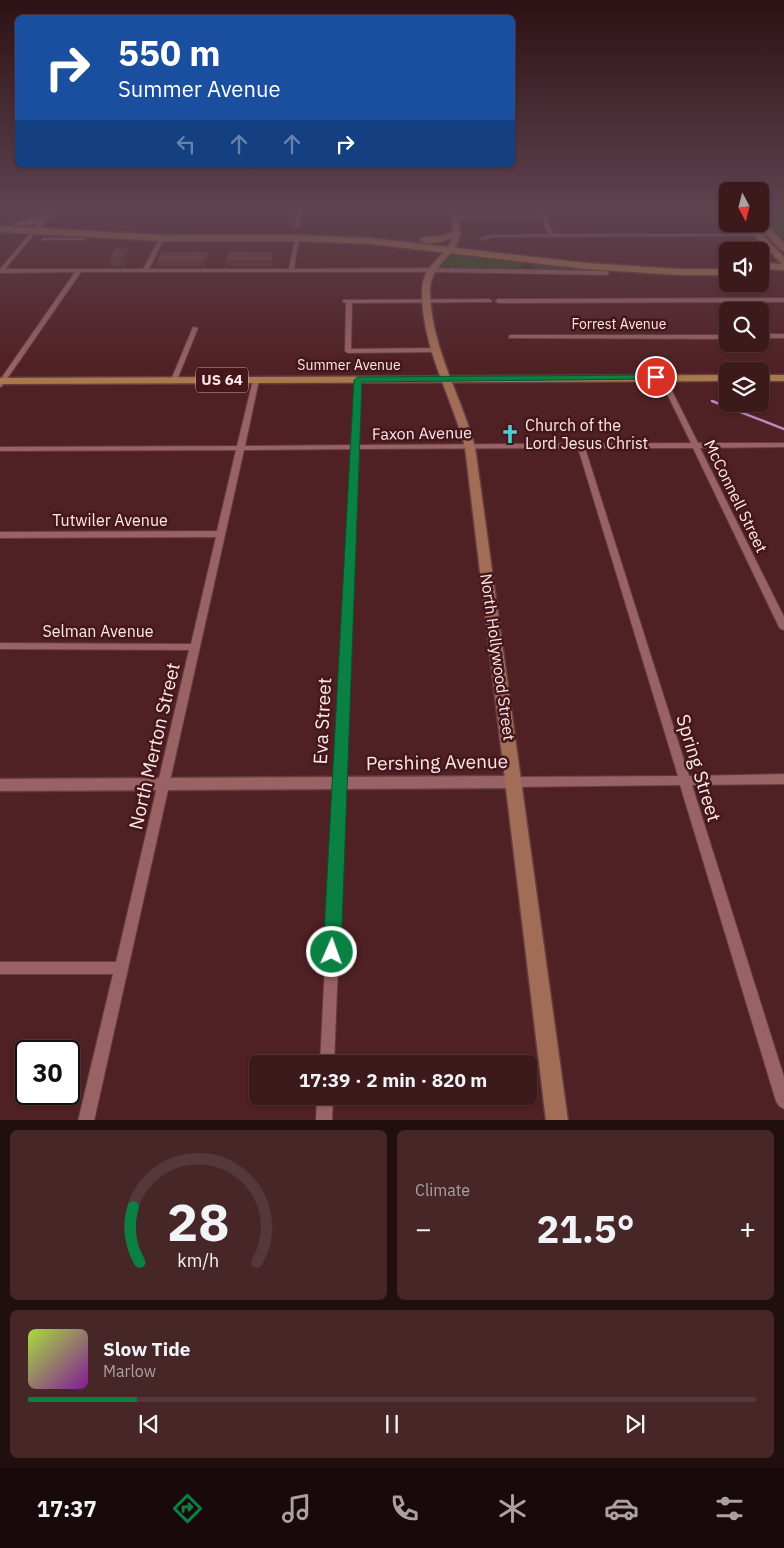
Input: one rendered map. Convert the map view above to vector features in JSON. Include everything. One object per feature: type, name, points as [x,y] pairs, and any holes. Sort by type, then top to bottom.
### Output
[{"type":"main road","points":[[429,270],[436,262]]},
{"type":"main road","points":[[559,262],[646,270],[719,272]]},
{"type":"main road","points":[[614,262],[719,265]]},
{"type":"main road","points":[[769,265],[784,267]]},
{"type":"main road","name":"North Hollywood Street","points":[[429,270],[426,289],[435,350],[445,380],[464,422],[470,447],[558,1120]]},
{"type":"main road","points":[[769,272],[784,272]]},
{"type":"main road","name":"Summer Avenue","points":[[1,382],[719,378]]},
{"type":"main road","points":[[769,378],[784,378]]},
{"type":"street","points":[[145,271],[149,262]]},
{"type":"street","points":[[291,271],[293,262]]},
{"type":"street","points":[[1,271],[429,270],[606,273]]},
{"type":"street","points":[[1,382],[79,271]]},
{"type":"street","points":[[498,301],[784,300]]},
{"type":"street","points":[[435,350],[348,351],[347,301],[489,301]]},
{"type":"street","points":[[174,380],[195,328]]},
{"type":"street","name":"Forrest Avenue","points":[[511,337],[719,336]]},
{"type":"street","points":[[769,336],[784,336]]},
{"type":"street","name":"McConnell Street","points":[[662,377],[784,627]]},
{"type":"street","name":"North Merton Street","points":[[86,1120],[256,380]]},
{"type":"street","name":"Eva Street","points":[[327,1055],[358,380]]},
{"type":"street","name":"Faxon Avenue","points":[[0,449],[784,445]]},
{"type":"street","name":"Spring Street","points":[[581,446],[784,1101]]},
{"type":"street","name":"Tutwiler Avenue","points":[[0,535],[220,534]]},
{"type":"street","name":"Selman Avenue","points":[[0,646],[195,646]]},
{"type":"street","name":"Pershing Avenue","points":[[0,785],[784,779]]},
{"type":"street","points":[[0,968],[121,968]]},
{"type":"street","points":[[324,1120],[325,1105]]},
{"type":"green space","points":[[445,262],[521,262],[528,264],[512,270],[451,267],[450,265],[441,267]]},
{"type":"green space","points":[[523,262],[540,262],[607,270],[561,268],[608,271],[540,271],[530,266],[531,263]]},
{"type":"waterway","points":[[712,401],[784,429]]},
{"type":"place","name":"Church of the Lord Jesus Christ","points":[[510,434]]},
{"type":"route","points":[[332,952],[358,380],[656,377]]}]
